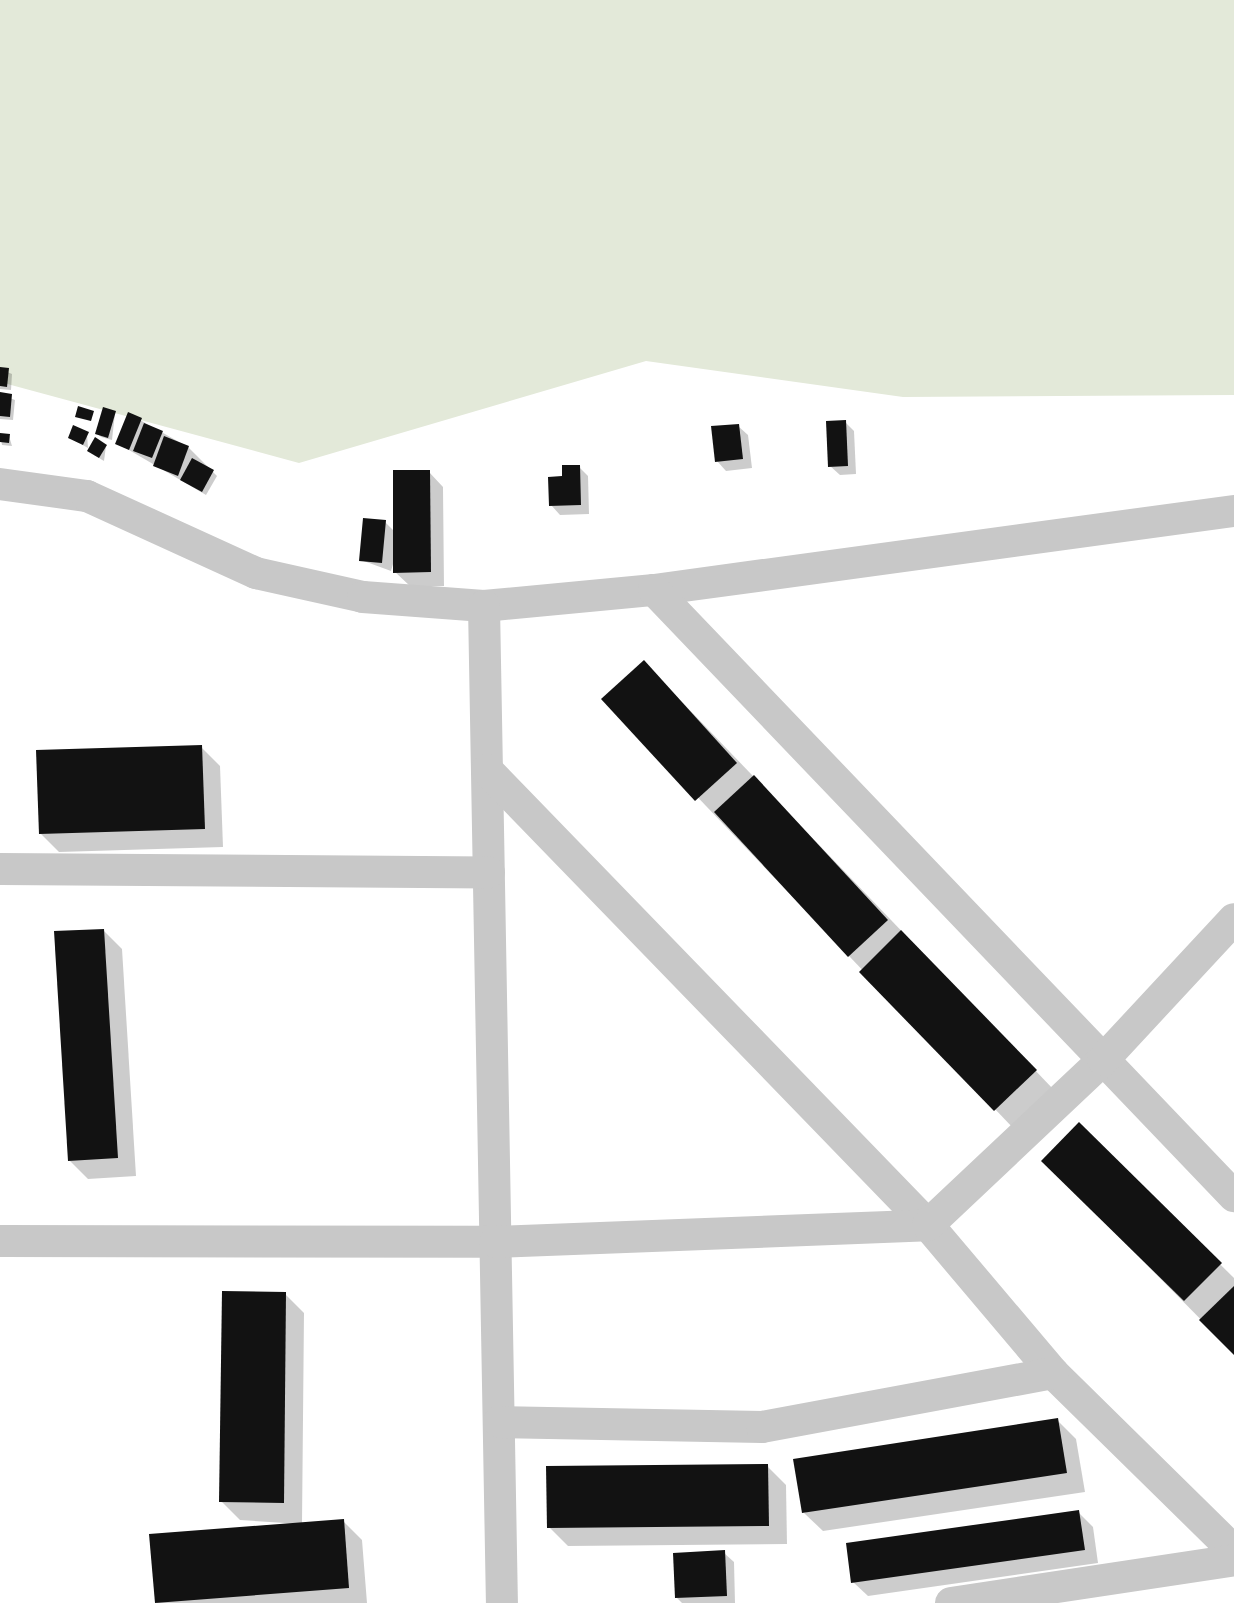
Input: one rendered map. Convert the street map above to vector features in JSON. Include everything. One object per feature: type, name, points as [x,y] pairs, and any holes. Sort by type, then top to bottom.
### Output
[{"type":"street","points":[[0,484],[87,496],[256,573],[363,597],[484,606],[654,590],[1234,511]]},
{"type":"street","points":[[654,590],[1234,1196]]},
{"type":"street","points":[[484,606],[502,1603]]},
{"type":"street","points":[[487,770],[928,1225],[1053,1373],[1234,1551]]},
{"type":"street","points":[[0,869],[489,872]]},
{"type":"street","points":[[0,1241],[495,1242],[928,1225],[1103,1060],[1234,919]]},
{"type":"street","points":[[499,1422],[762,1427],[1053,1373]]},
{"type":"street","points":[[951,1603],[1234,1560]]},
{"type":"green space","points":[[0,0],[1234,0],[1234,395],[903,397],[646,361],[299,463],[0,382]]},
{"type":"building","points":[[0,367],[9,368],[7,387],[0,386]]},
{"type":"building","points":[[0,392],[12,394],[10,417],[0,416]]},
{"type":"building","points":[[78,406],[94,411],[91,421],[75,417]]},
{"type":"building","points":[[103,407],[116,411],[108,438],[95,434]]},
{"type":"building","points":[[128,412],[142,418],[129,450],[115,444]]},
{"type":"building","points":[[846,420],[848,466],[828,467],[826,421]]},
{"type":"building","points":[[144,423],[163,431],[152,458],[133,451]]},
{"type":"building","points":[[739,424],[743,459],[715,462],[711,426]]},
{"type":"building","points":[[73,425],[89,432],[83,445],[68,438]]},
{"type":"building","points":[[0,433],[10,434],[9,443],[0,442]]},
{"type":"building","points":[[164,436],[189,446],[178,476],[153,466]]},
{"type":"building","points":[[95,437],[107,445],[99,458],[87,451]]},
{"type":"building","points":[[192,458],[214,470],[202,492],[180,480]]},
{"type":"building","points":[[562,465],[580,465],[581,505],[549,506],[548,477],[562,476]]},
{"type":"building","points":[[393,470],[430,470],[431,572],[393,573]]},
{"type":"building","points":[[363,518],[386,520],[382,563],[359,561]]},
{"type":"building","points":[[644,660],[737,763],[695,801],[601,699]]},
{"type":"building","points":[[202,745],[205,829],[39,834],[36,750]]},
{"type":"building","points":[[754,775],[888,920],[848,957],[714,812]]},
{"type":"building","points":[[104,929],[118,1158],[68,1161],[54,931]]},
{"type":"building","points":[[901,930],[1037,1070],[994,1111],[859,972]]},
{"type":"building","points":[[1079,1122],[1222,1263],[1184,1301],[1041,1161]]},
{"type":"building","points":[[1234,1286],[1234,1355],[1199,1320]]},
{"type":"building","points":[[222,1291],[286,1292],[284,1503],[219,1502]]},
{"type":"building","points":[[1058,1418],[1067,1473],[802,1513],[793,1459]]},
{"type":"building","points":[[768,1464],[769,1526],[547,1528],[546,1466]]},
{"type":"building","points":[[1079,1510],[1085,1550],[851,1583],[846,1543]]},
{"type":"building","points":[[344,1519],[349,1588],[155,1603],[149,1534]]},
{"type":"building","points":[[725,1550],[727,1596],[675,1598],[673,1553]]}]
